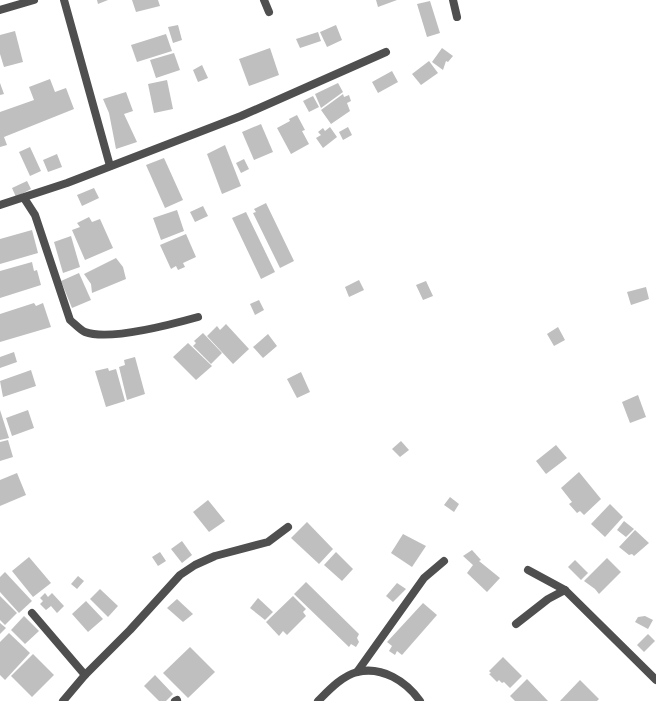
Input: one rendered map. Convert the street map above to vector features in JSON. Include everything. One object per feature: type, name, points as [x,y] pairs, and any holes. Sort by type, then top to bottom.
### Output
[{"type":"street","points":[[0,10],[34,0]]},
{"type":"street","points":[[64,0],[110,166]]},
{"type":"street","points":[[264,0],[269,12]]},
{"type":"street","points":[[453,0],[458,16]]},
{"type":"street","points":[[0,206],[116,165],[134,156],[241,116],[386,52]]},
{"type":"street","points":[[24,198],[35,215],[70,320],[85,332],[101,334],[151,330],[198,317]]},
{"type":"street","points":[[63,701],[85,675],[130,630],[180,574],[215,556],[268,542],[288,527]]},
{"type":"street","points":[[318,701],[335,684],[357,672],[424,578],[444,561]]},
{"type":"street","points":[[528,570],[565,590],[656,680]]},
{"type":"street","points":[[516,624],[548,598],[565,590]]},
{"type":"street","points":[[32,613],[85,675]]},
{"type":"street","points":[[357,672],[381,671],[399,680],[417,700]]},
{"type":"building","points":[[97,0],[108,0],[98,4]]},
{"type":"building","points":[[132,0],[158,0],[160,6],[136,12]]},
{"type":"building","points":[[376,0],[397,0],[378,7]]},
{"type":"building","points":[[430,1],[440,33],[427,37],[417,4]]},
{"type":"building","points":[[178,25],[182,40],[173,43],[168,27]]},
{"type":"building","points":[[336,25],[342,40],[327,47],[320,32]]},
{"type":"building","points":[[15,31],[23,62],[4,67],[0,54],[0,35]]},
{"type":"building","points":[[318,32],[321,41],[300,48],[296,39]]},
{"type":"building","points":[[166,34],[172,51],[137,62],[131,45]]},
{"type":"building","points":[[270,48],[279,75],[249,86],[239,59]]},
{"type":"building","points":[[442,48],[453,56],[448,62],[446,61],[443,70],[432,62]]},
{"type":"building","points":[[174,53],[180,70],[156,78],[150,60]]},
{"type":"building","points":[[429,61],[438,73],[421,85],[412,74]]},
{"type":"building","points":[[202,65],[208,78],[198,82],[193,70]]},
{"type":"building","points":[[392,71],[398,82],[378,93],[372,82]]},
{"type":"building","points":[[50,79],[55,92],[66,88],[74,109],[4,137],[7,145],[0,147],[0,112],[34,100],[29,87]]},
{"type":"building","points":[[167,80],[173,109],[154,113],[148,84]]},
{"type":"building","points":[[0,83],[4,94],[0,95]]},
{"type":"building","points":[[338,83],[343,92],[321,108],[315,94]]},
{"type":"building","points":[[126,92],[133,111],[124,114],[137,142],[116,149],[109,113],[103,99]]},
{"type":"building","points":[[343,94],[344,97],[349,95],[351,101],[347,103],[350,111],[331,124],[321,110]]},
{"type":"building","points":[[313,96],[319,107],[309,112],[303,101]]},
{"type":"building","points":[[297,115],[305,130],[302,131],[309,144],[291,154],[277,128],[290,121],[289,119]]},
{"type":"building","points":[[261,124],[273,152],[254,160],[242,132]]},
{"type":"building","points":[[330,127],[337,137],[323,148],[316,138],[321,135],[318,132],[323,128],[325,131]]},
{"type":"building","points":[[348,127],[352,135],[343,140],[339,132]]},
{"type":"building","points":[[225,145],[241,186],[222,194],[207,154]]},
{"type":"building","points":[[30,147],[41,171],[30,176],[19,152]]},
{"type":"building","points":[[57,154],[62,167],[48,172],[43,160]]},
{"type":"building","points":[[164,158],[183,200],[165,208],[146,165]]},
{"type":"building","points":[[244,159],[249,169],[241,173],[236,163]]},
{"type":"building","points":[[27,181],[31,189],[16,197],[12,188]]},
{"type":"building","points":[[94,188],[99,198],[82,206],[77,195]]},
{"type":"building","points":[[266,203],[294,261],[280,268],[253,213],[256,212],[254,209]]},
{"type":"building","points":[[203,206],[208,216],[195,222],[190,212]]},
{"type":"building","points":[[177,210],[184,231],[161,240],[153,218]]},
{"type":"building","points":[[246,212],[275,272],[261,279],[232,218]]},
{"type":"building","points":[[89,217],[92,222],[100,219],[113,248],[85,260],[72,230],[80,227],[77,223]]},
{"type":"building","points":[[32,230],[38,253],[0,264],[0,239]]},
{"type":"building","points":[[186,234],[196,257],[183,263],[185,267],[178,270],[176,266],[171,269],[160,245]]},
{"type":"building","points":[[71,236],[80,267],[63,273],[54,242]]},
{"type":"building","points":[[116,258],[123,267],[126,279],[92,293],[91,284],[84,274]]},
{"type":"building","points":[[32,262],[34,271],[37,270],[41,285],[0,298],[0,271]]},
{"type":"building","points":[[79,273],[91,300],[72,308],[61,281]]},
{"type":"building","points":[[359,280],[364,290],[349,297],[345,287]]},
{"type":"building","points":[[426,281],[433,296],[423,300],[416,285]]},
{"type":"building","points":[[646,287],[649,299],[631,305],[627,292]]},
{"type":"building","points":[[259,300],[264,310],[255,315],[250,304]]},
{"type":"building","points":[[34,303],[36,306],[43,303],[51,327],[0,342],[0,314]]},
{"type":"building","points":[[226,324],[249,349],[233,364],[207,336],[217,326],[220,330]]},
{"type":"building","points":[[558,327],[565,340],[554,346],[547,334]]},
{"type":"building","points":[[203,333],[222,353],[211,364],[193,346],[196,343],[194,341]]},
{"type":"building","points":[[268,334],[277,346],[263,358],[253,347]]},
{"type":"building","points":[[188,343],[212,366],[196,380],[173,357]]},
{"type":"building","points":[[14,352],[17,362],[0,368],[0,357]]},
{"type":"building","points":[[135,357],[145,394],[127,400],[119,367],[125,365],[124,360]]},
{"type":"building","points":[[108,368],[109,371],[116,369],[125,401],[106,407],[95,371]]},
{"type":"building","points":[[31,370],[36,386],[3,397],[0,381]]},
{"type":"building","points":[[301,372],[310,392],[297,398],[287,379]]},
{"type":"building","points":[[638,395],[646,417],[630,423],[622,402]]},
{"type":"building","points":[[0,410],[9,438],[0,440]]},
{"type":"building","points":[[28,410],[34,428],[12,436],[6,418]]},
{"type":"building","points":[[8,440],[13,457],[0,461],[0,442]]},
{"type":"building","points":[[401,441],[409,450],[400,457],[392,449]]},
{"type":"building","points":[[556,445],[567,458],[546,474],[536,461]]},
{"type":"building","points":[[579,472],[601,499],[584,515],[580,511],[577,513],[569,504],[572,502],[561,488]]},
{"type":"building","points":[[17,473],[26,495],[0,506],[0,480]]},
{"type":"building","points":[[450,497],[459,504],[454,512],[444,505]]},
{"type":"building","points":[[208,500],[225,521],[209,532],[193,512]]},
{"type":"building","points":[[610,504],[623,517],[605,537],[591,524]]},
{"type":"building","points":[[624,521],[634,529],[626,537],[617,530]]},
{"type":"building","points":[[307,522],[333,549],[319,564],[291,538]]},
{"type":"building","points":[[635,530],[649,543],[634,556],[632,554],[629,555],[619,547]]},
{"type":"building","points":[[403,534],[426,546],[412,567],[391,553]]},
{"type":"building","points":[[182,541],[192,555],[182,563],[171,549]]},
{"type":"building","points":[[472,550],[481,560],[479,561],[500,578],[487,592],[467,573],[473,565],[463,556]]},
{"type":"building","points":[[160,552],[166,561],[158,566],[152,557]]},
{"type":"building","points":[[336,552],[353,569],[342,581],[324,565]]},
{"type":"building","points":[[29,557],[51,583],[33,597],[12,571]]},
{"type":"building","points":[[607,558],[621,572],[599,594],[584,581]]},
{"type":"building","points":[[575,560],[588,573],[581,580],[568,567]]},
{"type":"building","points":[[5,572],[32,601],[19,613],[0,592],[0,577]]},
{"type":"building","points":[[78,576],[84,581],[77,589],[71,584]]},
{"type":"building","points":[[306,582],[359,634],[357,638],[359,642],[356,647],[351,644],[349,647],[294,594]]},
{"type":"building","points":[[397,583],[406,589],[393,602],[386,596]]},
{"type":"building","points":[[100,589],[118,606],[108,617],[90,599]]},
{"type":"building","points":[[45,593],[48,597],[52,593],[64,606],[57,613],[51,606],[46,610],[40,604],[43,601],[40,598]]},
{"type":"building","points":[[0,596],[17,613],[5,625],[0,620]]},
{"type":"building","points":[[293,596],[306,609],[303,612],[306,616],[287,635],[283,631],[279,636],[266,622]]},
{"type":"building","points":[[258,598],[273,612],[265,620],[250,608]]},
{"type":"building","points":[[177,599],[193,614],[183,622],[167,608]]},
{"type":"building","points":[[86,601],[103,619],[88,632],[72,614]]},
{"type":"building","points":[[423,603],[437,615],[402,655],[397,651],[395,655],[389,651],[392,646],[387,642]]},
{"type":"building","points":[[24,616],[39,631],[25,644],[11,630]]},
{"type":"building","points":[[645,616],[653,620],[648,629],[635,622],[638,617]]},
{"type":"building","points":[[0,623],[6,628],[0,634]]},
{"type":"building","points":[[9,633],[30,653],[5,680],[0,675],[0,642]]},
{"type":"building","points":[[648,634],[655,641],[644,652],[637,645]]},
{"type":"building","points":[[190,647],[215,672],[188,698],[163,673]]},
{"type":"building","points":[[33,654],[54,675],[32,697],[11,676]]},
{"type":"building","points":[[503,657],[522,676],[510,688],[504,682],[502,683],[499,680],[497,682],[489,674],[491,673],[489,671]]},
{"type":"building","points":[[155,675],[173,694],[166,701],[159,701],[144,686]]},
{"type":"building","points":[[527,679],[548,701],[515,701],[510,696]]},
{"type":"building","points":[[580,680],[599,699],[597,701],[560,701]]}]
